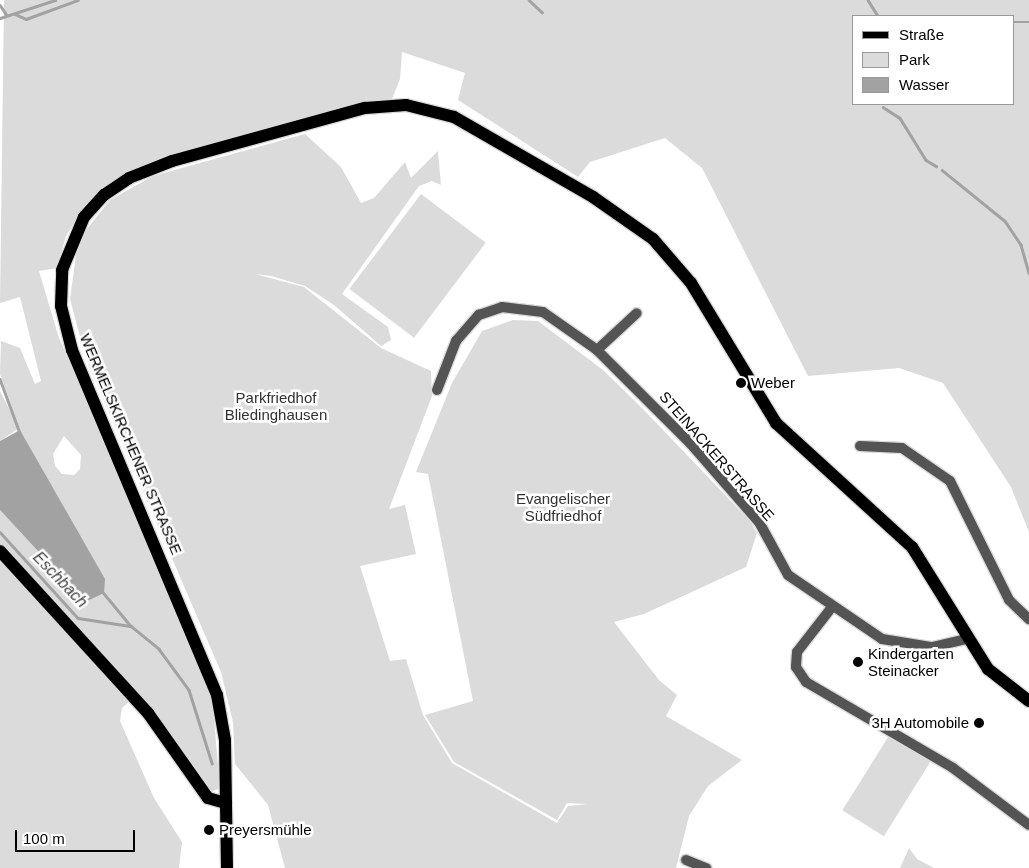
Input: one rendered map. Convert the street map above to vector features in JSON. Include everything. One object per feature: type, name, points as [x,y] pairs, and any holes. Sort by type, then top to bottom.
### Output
[{"type":"main road","name":"WERMELSKIRCHENER STRASSE","points":[[226,803],[224,730],[213,680],[72,350],[61,306],[63,263],[89,210],[129,178],[172,161],[365,108],[406,105],[454,117],[593,197],[653,239],[691,283],[767,412],[796,444],[912,547],[967,639],[998,679],[1029,701]]},
{"type":"main road","points":[[0,551],[152,718],[208,798],[226,803],[227,868]]},
{"type":"street","name":"STEINACKERSTRASSE","points":[[436,390],[462,331],[490,309],[515,306],[543,312],[597,350],[690,443],[759,522],[782,569],[832,606],[882,639],[898,644],[932,647],[967,639]]},
{"type":"street","points":[[597,350],[637,313]]},
{"type":"street","points":[[860,446],[902,448],[950,481],[1009,600],[1029,619]]},
{"type":"street","points":[[832,606],[797,652],[796,667],[806,682],[953,768],[1029,825]]},
{"type":"street","points":[[686,860],[706,868]]},
{"type":"green space","points":[[4,0],[1029,0],[1029,532],[1011,487],[943,383],[899,368],[808,376],[702,168],[665,138],[590,162],[578,177],[458,100],[465,73],[402,52],[400,79],[392,99],[364,102],[135,168],[97,194],[80,213],[66,236],[57,268],[39,271],[58,335],[212,697],[220,788],[211,792],[0,544],[0,510],[85,602],[67,513],[20,430],[0,374],[1,341],[20,348],[35,384],[41,381],[20,297],[0,303]],"holes":[[[64,436],[81,455],[80,469],[74,475],[62,474],[55,466],[53,454]]]},
{"type":"green space","points":[[305,134],[341,167],[361,203],[374,198],[405,162],[411,178],[438,151],[441,185],[432,181],[419,186],[342,294],[388,327],[391,340],[381,346],[334,305],[305,286],[271,276],[255,274],[304,287],[381,348],[431,371],[432,396],[389,509],[405,505],[416,554],[360,566],[390,661],[406,659],[423,715],[452,763],[557,823],[568,806],[588,804],[567,803],[557,820],[454,762],[425,715],[473,701],[428,474],[416,472],[452,383],[482,331],[513,320],[538,321],[603,370],[750,521],[757,533],[746,567],[644,614],[614,622],[659,680],[677,695],[666,716],[742,760],[708,786],[689,816],[676,868],[285,868],[268,805],[235,764],[233,722],[221,672],[86,359],[70,299],[76,255],[86,230],[110,200],[153,176]]},
{"type":"green space","points":[[421,194],[486,243],[414,338],[349,289]]},
{"type":"green space","points":[[0,391],[19,428],[0,441]]},
{"type":"green space","points":[[0,555],[131,700],[122,708],[120,721],[154,798],[182,842],[179,868],[0,868]]},
{"type":"green space","points":[[890,734],[932,760],[884,836],[842,810]]},
{"type":"green space","points":[[909,848],[917,859],[934,868],[900,868]]},
{"type":"water","points":[[20,430],[105,579],[104,593],[85,602],[0,510],[0,441]]},
{"type":"waterway","name":"Eschbach","points":[[0,18],[55,0]]},
{"type":"waterway","points":[[15,14],[26,19],[78,0]]},
{"type":"waterway","points":[[529,0],[542,12]]},
{"type":"waterway","points":[[868,0],[877,15]]},
{"type":"waterway","points":[[0,5],[6,14]]},
{"type":"waterway","points":[[1014,22],[1029,22]]},
{"type":"waterway","points":[[883,107],[900,118],[926,160],[936,166]]},
{"type":"waterway","points":[[942,170],[1005,221],[1021,245],[1029,273]]},
{"type":"waterway","points":[[0,379],[20,433]]},
{"type":"waterway","name":"Eschbach","points":[[0,532],[78,618],[131,626],[159,649],[189,690],[212,763]]},
{"type":"waterway","points":[[102,591],[130,625]]},
{"type":"place","name":"Weber","points":[[741,383]]},
{"type":"place","name":"Kindergarten Steinacker","points":[[858,662]]},
{"type":"place","name":"3H Automobile","points":[[979,723]]},
{"type":"place","name":"Preyersmühle","points":[[209,830]]},
{"type":"park label","name":"Parkfriedhof Bliedinghausen","points":[[276,406]]},
{"type":"park label","name":"Evangelischer Südfriedhof","points":[[563,506]]}]
